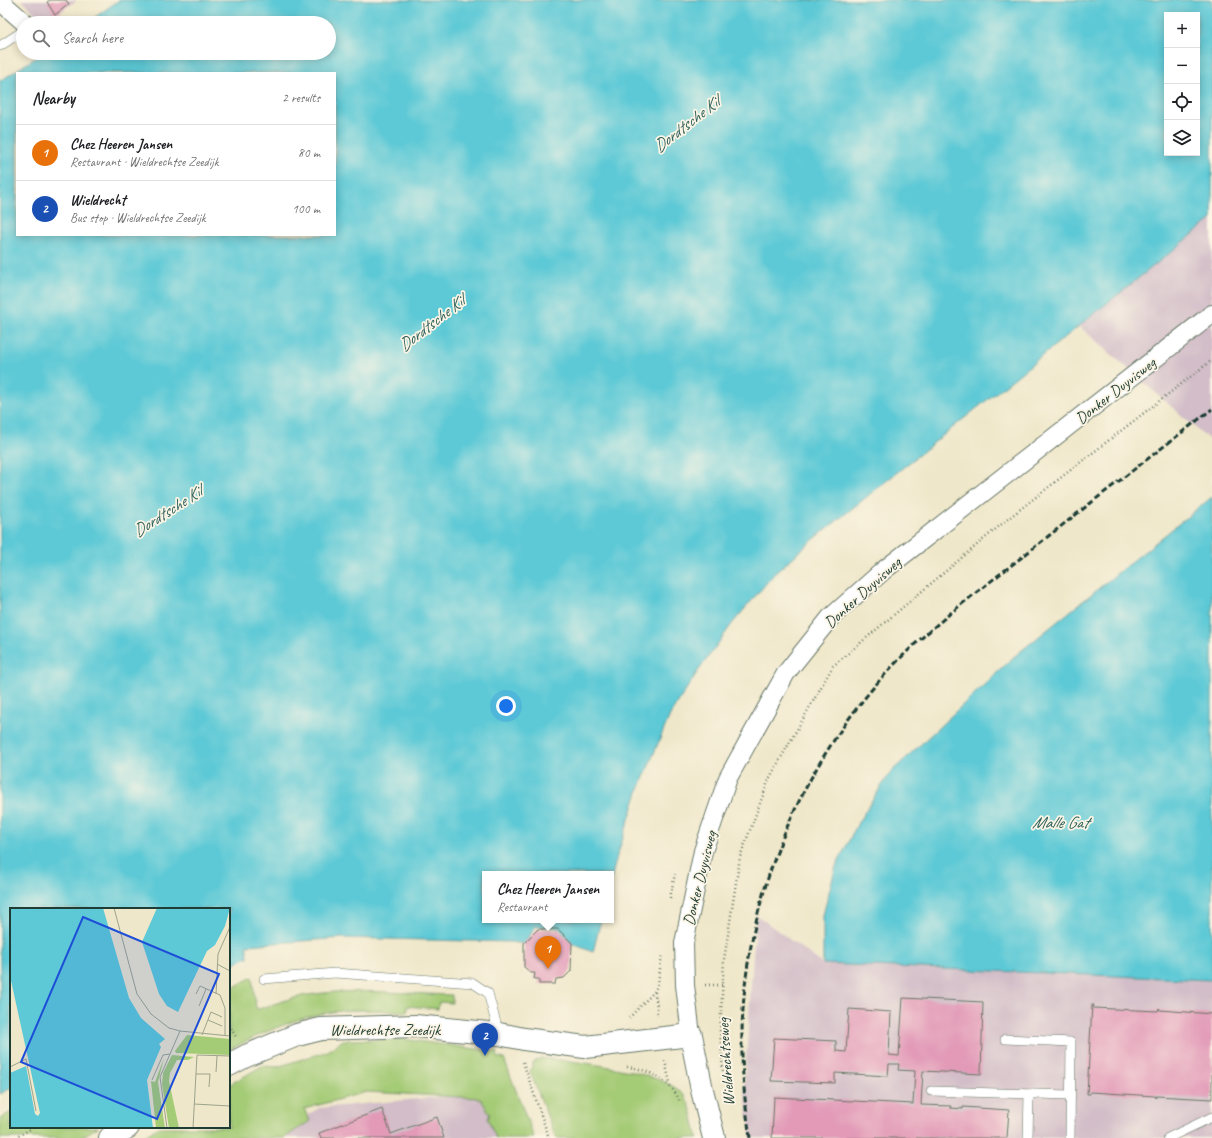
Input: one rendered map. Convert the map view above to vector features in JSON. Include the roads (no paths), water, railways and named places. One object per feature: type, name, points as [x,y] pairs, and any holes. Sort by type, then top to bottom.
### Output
[{"type":"street","points":[[0,1],[17,16]]},
{"type":"street","name":"Donker Duyvisweg","points":[[691,1035],[685,985],[684,943],[703,852],[728,778],[786,673],[830,618],[884,570],[1212,314]]},
{"type":"street","name":"Wieldrechtse Zeedijk","points":[[230,1065],[246,1056],[297,1035],[321,1029],[415,1026],[499,1034],[524,1039],[585,1047],[691,1035]]},
{"type":"street","name":"Wieldrechtseweg","points":[[691,1035],[702,1090],[714,1138]]},
{"type":"street","points":[[110,1138],[126,1128]]},
{"type":"lane","points":[[0,46],[16,36]]},
{"type":"lane","points":[[264,979],[335,973],[473,983],[488,993],[499,1034]]},
{"type":"lane","points":[[1005,1039],[1071,1042],[1070,1138]]},
{"type":"lane","points":[[931,1090],[1070,1095]]},
{"type":"lane","points":[[1028,1138],[1029,1094]]},
{"type":"lane","points":[[1168,1138],[1212,1117]]},
{"type":"water","name":"Dordtsche Kil","points":[[119,0],[1212,0],[1212,219],[808,544],[774,574],[732,624],[696,674],[670,715],[639,789],[613,871],[482,871],[482,923],[600,923],[593,952],[573,944],[559,928],[536,926],[524,944],[511,942],[342,938],[247,945],[248,957],[230,965],[230,908],[10,908],[10,1089],[0,1094],[0,81],[32,60],[336,60],[336,16],[97,16]]},
{"type":"water","name":"Malle Gat","points":[[1212,497],[1212,980],[823,964],[823,915],[836,866],[859,821],[890,773],[1016,655]]},
{"type":"railway","points":[[750,1138],[746,1112],[742,1059],[742,1032],[745,982],[753,933],[766,885],[782,838],[803,793],[828,750],[856,709],[888,671],[919,640],[1093,501],[1212,409]]},
{"type":"place","name":"Chez Heeren Jansen","points":[[548,969]]},
{"type":"place","name":"Wieldrecht","points":[[485,1056]]}]
